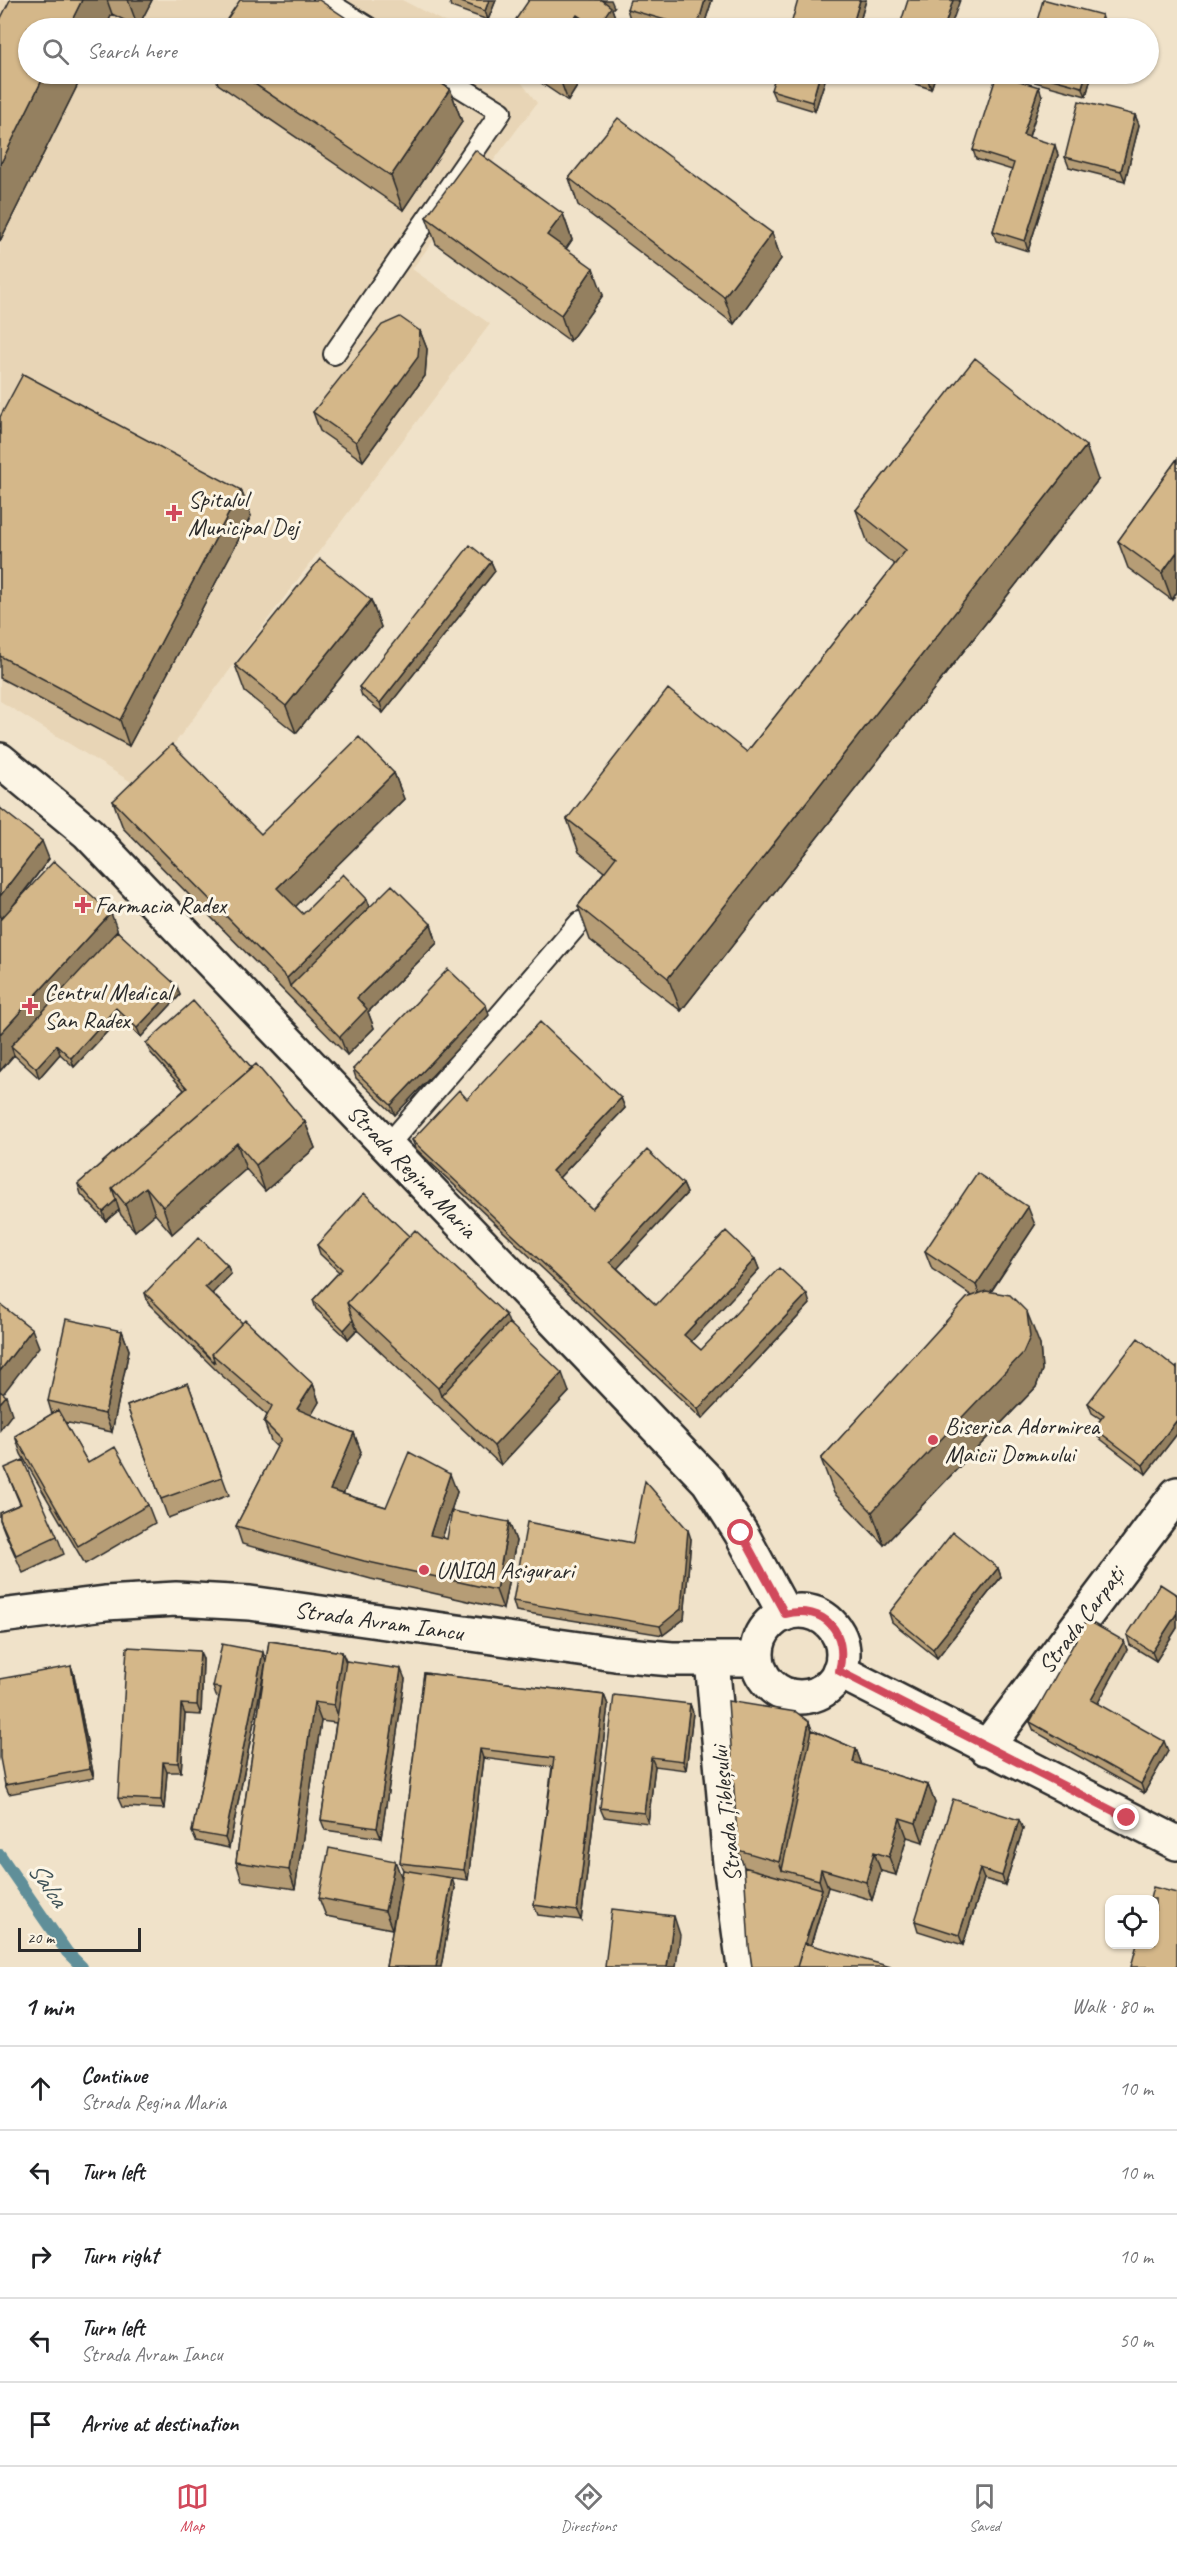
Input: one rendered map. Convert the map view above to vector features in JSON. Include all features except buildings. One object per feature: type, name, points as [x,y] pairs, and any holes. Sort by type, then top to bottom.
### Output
[{"type":"street","name":"Strada Regina Maria","points":[[0,760],[87,833],[708,1481],[730,1514],[785,1614]]},
{"type":"street","name":"Strada Carpați","points":[[986,1748],[1177,1494]]},
{"type":"street","name":"Strada Avram Iancu","points":[[0,1616],[117,1602],[177,1599],[250,1603],[615,1654],[711,1660],[757,1659]]},
{"type":"street","points":[[795,1611],[816,1614],[832,1626],[840,1637],[843,1649],[839,1671],[825,1689],[803,1696],[791,1695],[771,1686],[763,1678],[757,1659],[758,1647],[767,1627],[785,1614],[795,1611]]},
{"type":"street","name":"Strada Țibleșului","points":[[711,1660],[730,1863],[744,1967]]},
{"type":"street","points":[[839,1671],[986,1748],[1177,1843]]},
{"type":"lane","points":[[324,0],[353,18]]},
{"type":"lane","points":[[334,354],[501,112],[455,84]]},
{"type":"lane","points":[[388,1145],[580,922]]},
{"type":"shaded area","name":"Spitalul Municipal Dej","points":[[0,0],[402,0],[437,18],[18,18],[18,84],[523,84],[537,103],[412,269],[490,324],[141,788],[0,701]]},
{"type":"waterway","name":"Salca","points":[[0,1855],[67,1952],[82,1967]]},
{"type":"place","name":"Spitalul Municipal Dej","points":[[174,513]]},
{"type":"place","name":"Farmacia Radex","points":[[83,905]]},
{"type":"place","name":"Centrul Medical San Radex","points":[[30,1006]]},
{"type":"place","name":"Biserica Adormirea Maicii Domnului","points":[[933,1440]]},
{"type":"place","name":"UNIQA Asigurari","points":[[424,1570]]},
{"type":"route","points":[[741,1533],[785,1614],[795,1611],[816,1614],[825,1619],[840,1637],[843,1649],[839,1671],[1127,1818]]}]
